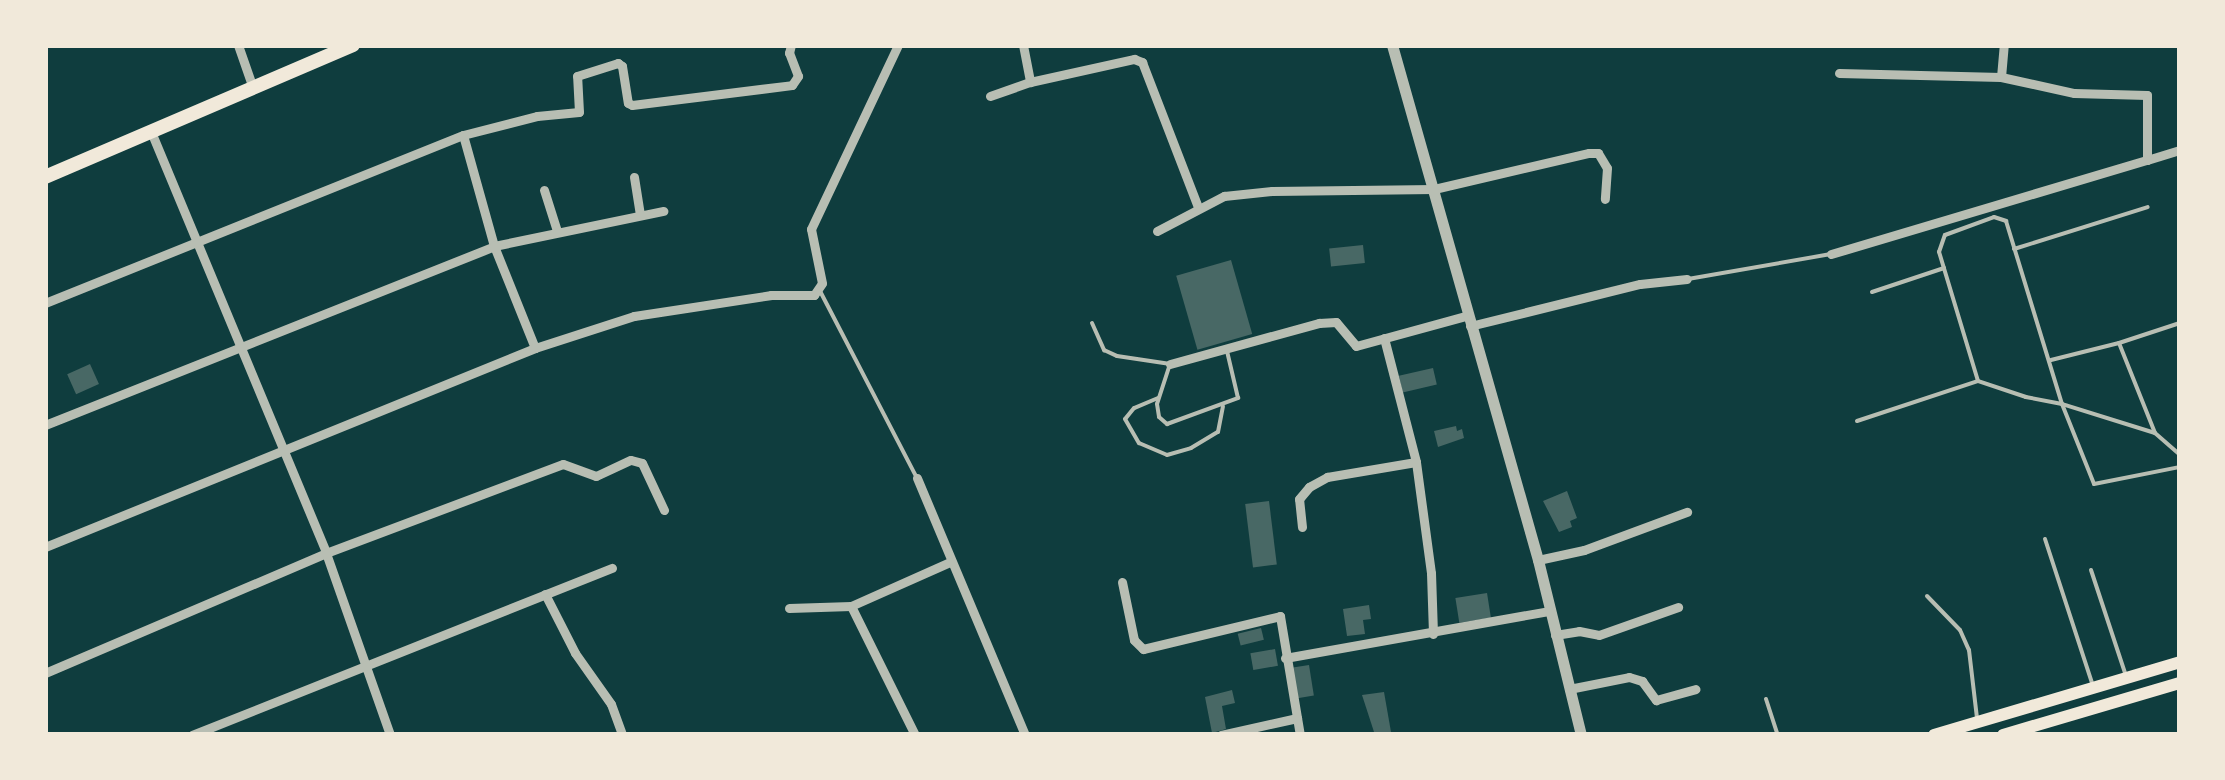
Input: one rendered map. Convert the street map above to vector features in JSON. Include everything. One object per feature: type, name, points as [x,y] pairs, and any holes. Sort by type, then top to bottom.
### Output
[{"type":"highway","points":[[45,177],[353,45]]},
{"type":"main road","points":[[1934,735],[2180,662]]},
{"type":"main road","points":[[2003,735],[2180,683]]},
{"type":"street","points":[[238,45],[252,88]]},
{"type":"street","points":[[45,303],[463,134],[537,116],[580,112],[577,76],[618,62],[628,104],[792,85],[798,76],[788,53],[791,45]]},
{"type":"street","points":[[45,548],[534,348],[634,316],[770,295],[814,295],[820,290],[822,275],[811,229],[898,45]]},
{"type":"street","points":[[1023,45],[1030,82]]},
{"type":"street","points":[[1392,45],[1538,560],[1581,735]]},
{"type":"street","points":[[2002,77],[2004,45]]},
{"type":"street","points":[[990,96],[1030,82],[1134,59],[1142,62],[1198,207]]},
{"type":"street","points":[[1839,73],[2002,77],[2074,93],[2146,95],[2147,160]]},
{"type":"street","points":[[152,134],[326,554],[390,735]]},
{"type":"street","points":[[463,134],[494,246],[534,348]]},
{"type":"street","points":[[1831,254],[2180,150]]},
{"type":"street","points":[[1157,231],[1224,196],[1272,190],[1434,189],[1598,154],[1607,168],[1605,199]]},
{"type":"street","points":[[634,176],[640,215]]},
{"type":"street","points":[[544,190],[556,231]]},
{"type":"street","points":[[45,425],[494,246],[662,211]]},
{"type":"street","points":[[1170,364],[1319,323],[1336,322],[1356,346],[1640,284],[1687,279]]},
{"type":"street","points":[[1384,338],[1416,462],[1433,634]]},
{"type":"street","points":[[45,673],[326,554],[562,464],[602,476],[638,461],[664,510]]},
{"type":"street","points":[[1302,527],[1299,499],[1310,486],[1327,477],[1416,462]]},
{"type":"street","points":[[917,478],[1026,735]]},
{"type":"street","points":[[1538,560],[1584,550],[1687,512]]},
{"type":"street","points":[[790,608],[851,606],[950,562]]},
{"type":"street","points":[[192,735],[612,568]]},
{"type":"street","points":[[1122,582],[1134,640],[1143,650],[1276,614],[1285,623],[1285,658],[1300,735]]},
{"type":"street","points":[[546,594],[575,653],[611,704],[622,735]]},
{"type":"street","points":[[851,606],[916,735]]},
{"type":"street","points":[[1556,635],[1579,630],[1599,635],[1678,607]]},
{"type":"street","points":[[1285,658],[1550,611]]},
{"type":"street","points":[[1569,689],[1635,677],[1656,700],[1696,690]]},
{"type":"street","points":[[1221,735],[1297,718]]},
{"type":"lane","points":[[2014,249],[2148,207]]},
{"type":"lane","points":[[1978,381],[1939,252],[1945,234],[1994,217],[2006,221],[2062,404],[2094,484],[2180,467]]},
{"type":"lane","points":[[1687,279],[1831,254]]},
{"type":"lane","points":[[1872,292],[1944,268]]},
{"type":"lane","points":[[820,290],[917,478]]},
{"type":"lane","points":[[1092,323],[1104,350],[1117,356],[1170,364],[1158,398],[1159,417],[1167,424],[1238,398],[1227,351]]},
{"type":"lane","points":[[2049,360],[2180,324]]},
{"type":"lane","points":[[2119,343],[2155,433]]},
{"type":"lane","points":[[1857,421],[1978,381],[2155,433],[2180,455]]},
{"type":"lane","points":[[1158,398],[1134,408],[1125,419],[1138,444],[1166,455],[1191,448],[1218,432],[1223,406]]},
{"type":"lane","points":[[2045,539],[2094,687]]},
{"type":"lane","points":[[2091,570],[2126,678]]},
{"type":"lane","points":[[1927,596],[1960,630],[1969,650],[1978,722]]},
{"type":"lane","points":[[1766,699],[1778,735]]},
{"type":"building","points":[[1363,245],[1365,263],[1331,266],[1329,249]]},
{"type":"building","points":[[1231,260],[1252,334],[1197,350],[1176,276]]},
{"type":"building","points":[[90,364],[99,384],[76,394],[67,374]]},
{"type":"building","points":[[1433,368],[1437,385],[1403,392],[1399,376]]},
{"type":"building","points":[[1456,426],[1457,431],[1462,429],[1464,438],[1438,447],[1434,431]]},
{"type":"building","points":[[1567,491],[1577,518],[1570,521],[1572,527],[1559,532],[1543,501]]},
{"type":"building","points":[[1269,501],[1277,565],[1253,567],[1245,504]]},
{"type":"building","points":[[1487,593],[1491,618],[1459,623],[1455,598]]},
{"type":"building","points":[[1369,605],[1371,619],[1363,620],[1365,634],[1347,636],[1343,609]]},
{"type":"building","points":[[1261,628],[1264,640],[1241,645],[1238,634]]},
{"type":"building","points":[[1275,649],[1278,666],[1253,670],[1250,653]]},
{"type":"building","points":[[1309,665],[1314,696],[1296,698],[1291,668]]},
{"type":"building","points":[[1232,690],[1235,703],[1222,706],[1226,729],[1212,733],[1205,697]]},
{"type":"building","points":[[1384,692],[1391,732],[1375,735],[1362,695]]}]
